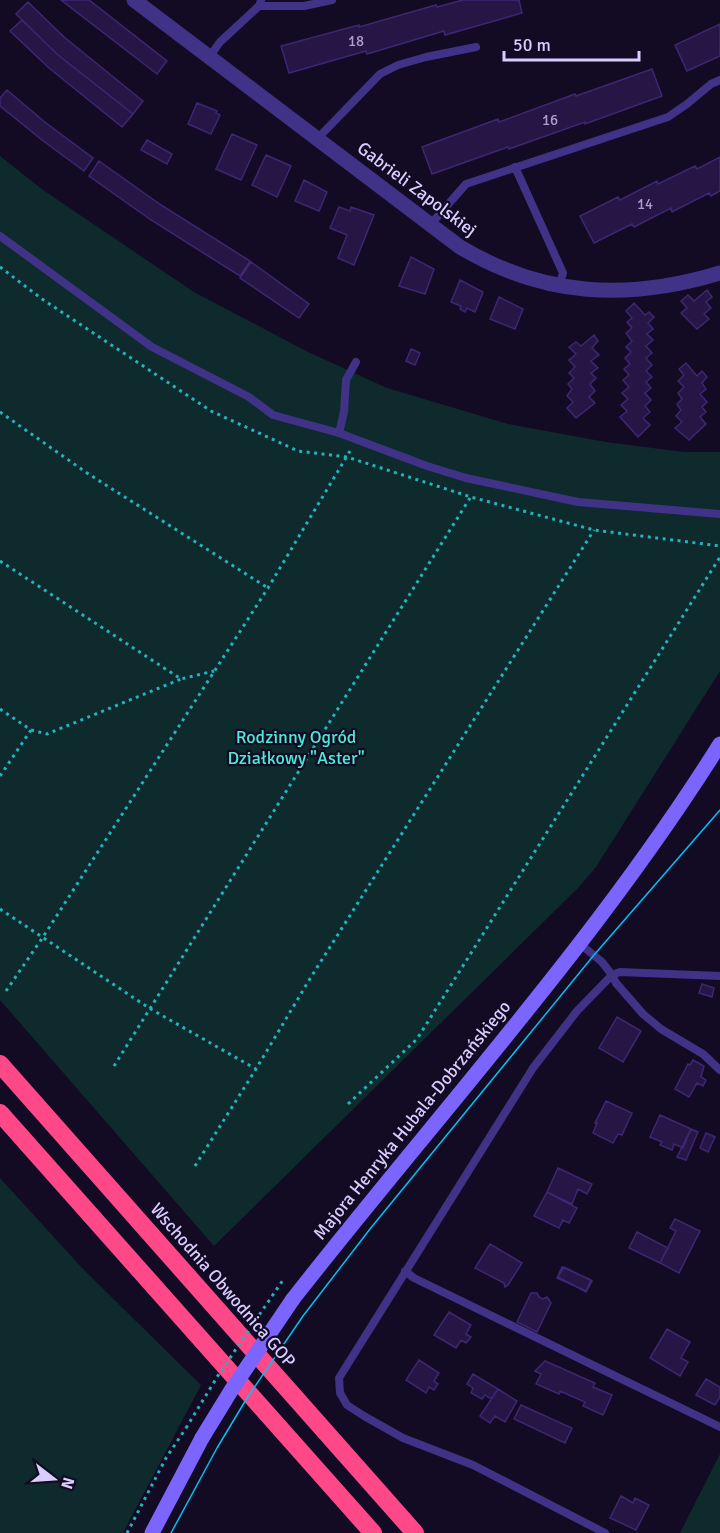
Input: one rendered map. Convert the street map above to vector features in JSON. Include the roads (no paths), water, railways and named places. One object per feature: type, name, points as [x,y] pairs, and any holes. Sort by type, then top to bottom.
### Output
[{"type":"highway","name":"Wschodnia Obwodnica GOP","points":[[0,1064],[415,1533]]},
{"type":"highway","points":[[0,1113],[373,1533]]},
{"type":"street","name":"Gabrieli Zapolskiej","points":[[134,0],[430,225],[481,260],[559,286],[592,291],[663,288],[720,273]]},
{"type":"street","name":"Majora Henryka Hubala-Dobrzańskiego","points":[[152,1533],[202,1438],[293,1299],[580,944],[647,853],[720,744]]},
{"type":"lane","points":[[210,56],[220,42],[260,3],[304,6],[332,0]]},
{"type":"lane","points":[[318,138],[380,74],[408,62],[476,47]]},
{"type":"lane","points":[[430,225],[466,184],[668,117],[711,84],[720,80]]},
{"type":"lane","points":[[515,167],[563,273],[559,286]]},
{"type":"lane","points":[[0,236],[152,347],[249,397],[273,415],[355,439],[466,478],[567,500],[663,508],[696,514],[720,514]]},
{"type":"lane","points":[[339,434],[344,412],[346,380],[356,362]]},
{"type":"lane","points":[[580,944],[602,962],[616,983],[643,1014],[661,1029],[703,1054],[720,1070]]},
{"type":"lane","points":[[605,1533],[473,1465],[403,1438],[364,1416],[347,1405],[340,1393],[339,1378],[532,1068],[577,1011],[612,975],[620,972],[720,976]]},
{"type":"lane","points":[[405,1271],[414,1278],[720,1427]]},
{"type":"tram line","points":[[171,1533],[247,1398],[303,1316],[370,1229],[594,955],[720,810]]},
{"type":"park label","name":"Rodzinny Ogród Działkowy \"Aster\"","points":[[296,747]]}]
